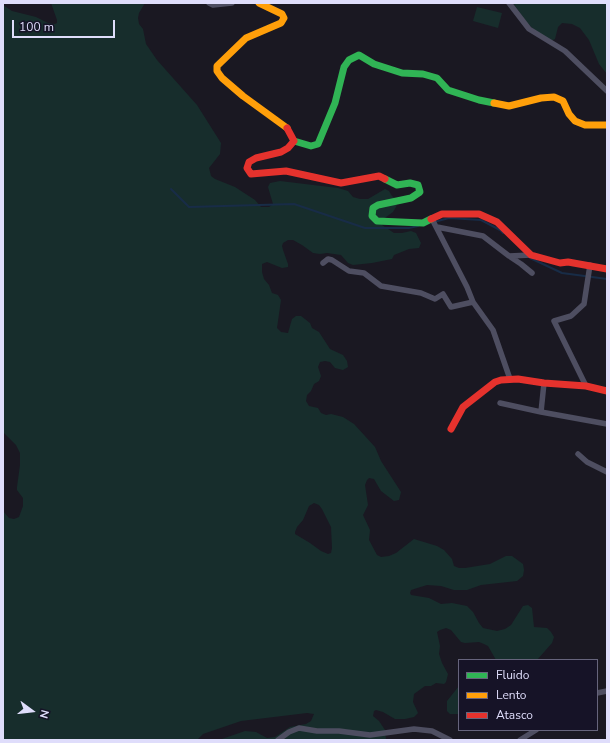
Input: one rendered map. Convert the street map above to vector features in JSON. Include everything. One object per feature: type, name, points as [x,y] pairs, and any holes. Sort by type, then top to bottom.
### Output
[{"type":"street","points":[[209,3],[213,5],[232,3]]},
{"type":"street","points":[[259,3],[282,14],[284,18],[281,23],[246,38],[217,66],[217,72],[243,96],[287,127],[294,141],[311,146],[318,144],[336,103],[344,67],[349,60],[359,55],[364,56],[374,64],[383,68],[402,73],[423,74],[437,78],[448,90],[479,100],[508,106],[540,98],[554,97],[563,101],[569,114],[575,121],[585,125],[607,124]]},
{"type":"street","points":[[509,3],[529,29],[565,52],[607,91]]},
{"type":"street","points":[[294,141],[288,148],[281,152],[256,158],[250,162],[247,168],[251,174],[286,171],[341,182],[351,182],[379,176],[397,185],[410,183],[418,185],[420,192],[411,198],[378,204],[373,208],[372,216],[377,222],[423,223],[442,214],[479,214],[497,222],[531,255]]},
{"type":"street","points":[[432,219],[467,287],[473,302],[493,330],[510,379]]},
{"type":"street","points":[[437,227],[483,236],[532,273]]},
{"type":"street","points":[[508,256],[531,255],[560,262],[607,268]]},
{"type":"street","points":[[323,263],[328,259],[332,260],[349,271],[364,273],[381,286],[421,293],[435,299],[443,294],[451,307],[473,302]]},
{"type":"street","points":[[586,386],[554,321],[571,316],[584,304],[590,265]]},
{"type":"street","points":[[451,429],[464,407],[495,382],[501,380],[510,379],[586,386],[607,390]]},
{"type":"street","points":[[541,412],[544,383]]},
{"type":"street","points":[[500,402],[541,412],[607,424]]},
{"type":"street","points":[[578,454],[588,462],[607,472]]},
{"type":"street","points":[[278,740],[289,732],[299,728],[317,731],[339,731],[370,735],[414,729],[432,731],[450,740]]},
{"type":"street","points":[[520,740],[534,731]]},
{"type":"green space","points":[[51,3],[145,3],[139,13],[138,18],[139,24],[143,29],[146,44],[157,60],[197,105],[221,143],[220,154],[209,168],[211,176],[235,187],[255,200],[261,207],[269,207],[273,204],[268,187],[270,183],[280,181],[338,188],[348,191],[353,197],[360,199],[368,199],[385,189],[389,191],[396,199],[396,207],[393,212],[382,220],[382,225],[394,233],[411,231],[416,233],[421,243],[419,248],[409,249],[394,255],[392,259],[353,265],[348,263],[341,255],[313,253],[293,240],[288,240],[283,243],[282,246],[288,267],[282,268],[267,262],[262,264],[264,279],[269,285],[272,293],[278,295],[281,300],[277,328],[281,332],[288,333],[292,319],[296,316],[301,316],[310,323],[312,328],[319,332],[330,349],[343,355],[347,361],[348,367],[343,370],[335,368],[330,362],[320,362],[318,367],[321,376],[319,381],[314,384],[311,391],[307,395],[306,401],[309,406],[318,408],[321,413],[343,417],[354,424],[375,447],[381,461],[401,492],[399,500],[394,501],[381,491],[374,479],[369,478],[365,485],[368,505],[363,515],[370,530],[369,540],[377,555],[381,557],[396,553],[414,539],[437,546],[444,550],[452,559],[454,566],[459,568],[490,564],[506,556],[512,556],[523,564],[523,576],[517,581],[481,585],[467,590],[454,590],[441,586],[427,585],[411,590],[410,593],[411,595],[429,598],[441,604],[452,603],[467,606],[473,612],[483,628],[497,631],[505,629],[511,625],[523,606],[528,605],[532,608],[534,627],[547,628],[554,637],[552,643],[538,659],[495,659],[488,646],[479,642],[461,642],[451,630],[446,628],[440,630],[437,632],[440,646],[439,654],[448,674],[446,682],[444,684],[436,683],[431,686],[425,686],[414,694],[413,702],[418,713],[414,717],[395,719],[383,712],[376,710],[374,711],[373,716],[379,721],[385,730],[386,740],[219,740],[245,731],[256,732],[267,738],[275,737],[290,727],[306,724],[311,721],[314,714],[307,713],[241,721],[203,734],[197,740],[3,740],[3,511],[9,518],[14,519],[19,517],[23,506],[23,498],[17,490],[20,453],[16,445],[3,432],[3,5],[12,11],[36,17],[48,23],[57,23]],"holes":[[[314,503],[319,505],[331,527],[332,548],[331,553],[328,554],[295,534],[297,527],[303,520],[309,506]]]},
{"type":"green space","points":[[513,3],[607,3],[607,74],[599,64],[589,40],[580,28],[572,24],[562,23],[558,27],[555,39],[545,40],[527,23]]},
{"type":"green space","points":[[477,7],[502,13],[498,28],[473,21]]},
{"type":"green space","points":[[458,687],[458,714],[450,714],[447,711],[447,701]]},
{"type":"waterway","points":[[171,189],[189,207],[294,204],[365,228],[409,228],[418,226]]},
{"type":"waterway","points":[[434,222],[449,218],[481,220],[503,233]]},
{"type":"waterway","points":[[530,258],[562,273],[607,279]]},
{"type":"traffic: fast","points":[[294,141],[311,146],[318,144],[335,103],[344,67],[349,60],[359,55],[374,64],[402,73],[423,74],[437,78],[448,90],[494,103]]},
{"type":"traffic: fast","points":[[385,179],[397,185],[410,183],[418,185],[420,192],[411,198],[378,205],[373,208],[372,216],[377,221],[423,223],[431,219]]},
{"type":"traffic: slow","points":[[259,3],[282,14],[284,18],[281,23],[246,38],[217,66],[217,71],[222,78],[243,96],[287,128]]},
{"type":"traffic: slow","points":[[494,103],[509,106],[541,98],[554,97],[563,101],[569,114],[575,121],[585,125],[607,125]]},
{"type":"traffic: jam","points":[[287,128],[294,141],[288,148],[281,152],[256,158],[249,162],[247,168],[251,174],[286,171],[341,183],[379,176],[385,179]]},
{"type":"traffic: jam","points":[[431,219],[442,214],[479,214],[497,222],[531,255],[560,263],[568,262],[607,269]]},
{"type":"traffic: jam","points":[[451,429],[463,407],[495,382],[501,380],[518,379],[544,383],[586,386],[607,391]]}]
